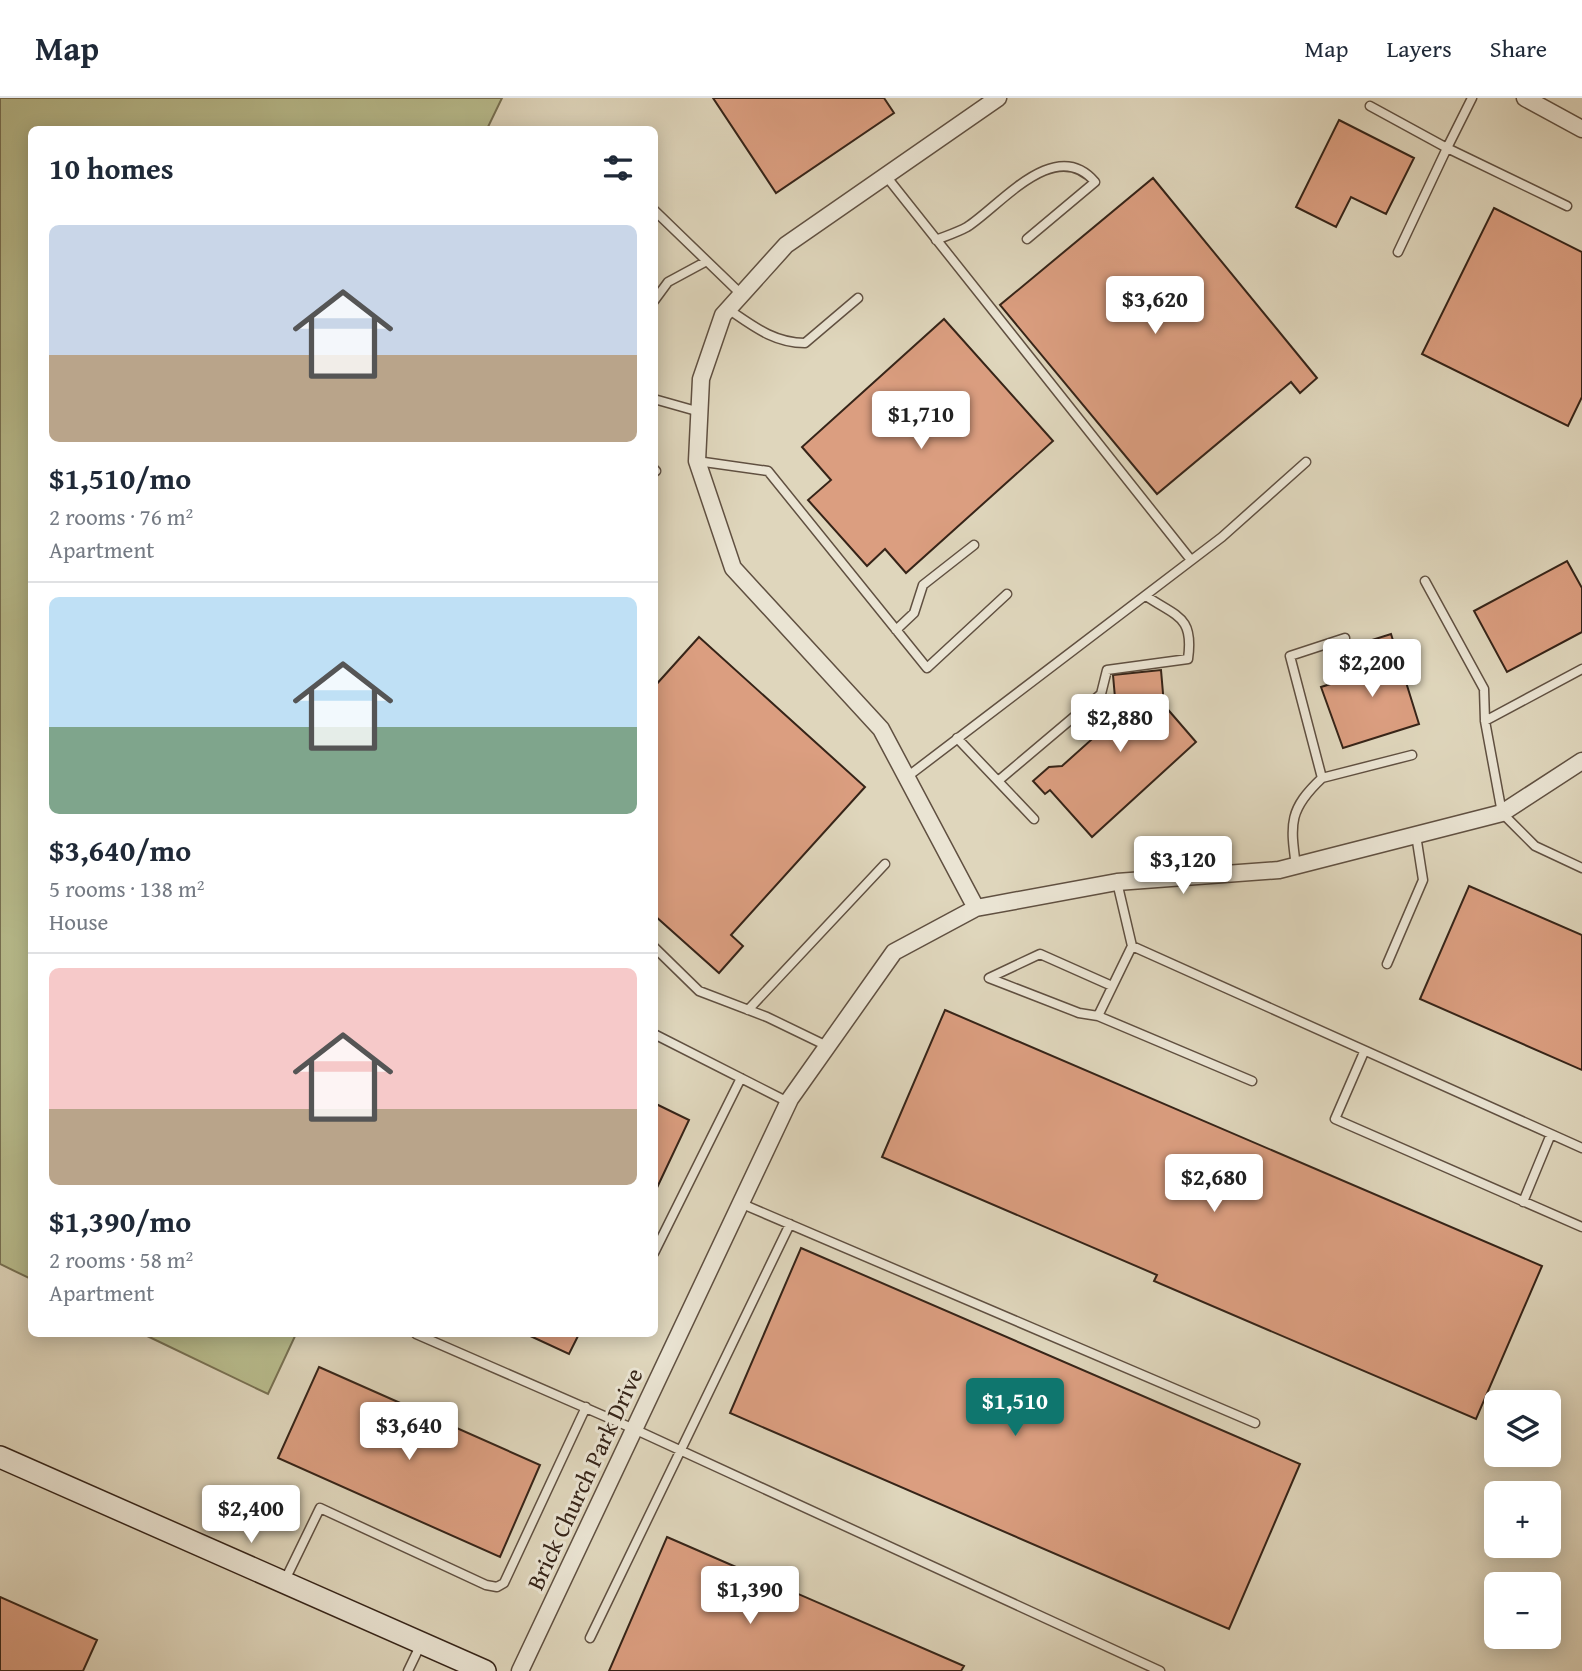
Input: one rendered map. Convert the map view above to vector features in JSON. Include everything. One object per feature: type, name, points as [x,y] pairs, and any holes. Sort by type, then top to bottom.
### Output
[{"type":"main road","points":[[0,1457],[421,1643],[473,1669]]},
{"type":"street","points":[[1525,98],[1582,129]]},
{"type":"street","points":[[976,908],[881,729],[733,568],[697,461],[701,379],[723,315],[786,245],[991,100]]},
{"type":"street","name":"Brick Church Park Drive","points":[[520,1671],[788,1102],[894,951],[976,908],[1117,882],[1279,870],[1502,813],[1582,761]]},
{"type":"lane","points":[[1398,252],[1472,98]]},
{"type":"lane","points":[[1370,106],[1447,148],[1567,206]]},
{"type":"lane","points":[[936,240],[966,228],[1035,173],[1058,167],[1074,168],[1090,176],[1095,182],[1027,239]]},
{"type":"lane","points":[[886,176],[1191,561]]},
{"type":"lane","points":[[658,214],[741,295]]},
{"type":"lane","points":[[658,296],[668,282],[705,262]]},
{"type":"lane","points":[[728,309],[767,335],[783,342],[805,344],[858,298]]},
{"type":"lane","points":[[658,400],[700,412]]},
{"type":"lane","points":[[697,461],[768,471],[927,668],[1007,594]]},
{"type":"lane","points":[[906,777],[1191,561],[1306,462]]},
{"type":"lane","points":[[897,629],[914,613],[923,585],[974,545]]},
{"type":"lane","points":[[1425,581],[1484,689],[1485,721],[1502,813],[1535,846],[1582,868]]},
{"type":"lane","points":[[998,781],[1101,694],[1107,670],[1188,659],[1191,634],[1183,620],[1146,596]]},
{"type":"lane","points":[[1322,778],[1290,656],[1345,638]]},
{"type":"lane","points":[[1485,721],[1582,669]]},
{"type":"lane","points":[[957,738],[1034,819]]},
{"type":"lane","points":[[1296,866],[1293,817],[1297,804],[1322,778],[1412,755]]},
{"type":"lane","points":[[1387,964],[1423,880],[1416,835]]},
{"type":"lane","points":[[748,1010],[885,864]]},
{"type":"lane","points":[[1098,1016],[1132,946],[1117,882]]},
{"type":"lane","points":[[1132,946],[1582,1148]]},
{"type":"lane","points":[[658,951],[699,991],[827,1046]]},
{"type":"lane","points":[[1112,986],[1040,954],[989,978],[1079,1013],[1098,1016],[1252,1081]]},
{"type":"lane","points":[[658,1036],[788,1102]]},
{"type":"lane","points":[[1364,1052],[1335,1119],[1582,1227]]},
{"type":"lane","points":[[658,1245],[741,1078]]},
{"type":"lane","points":[[1523,1202],[1551,1134]]},
{"type":"lane","points":[[740,1203],[1255,1423]]},
{"type":"lane","points":[[590,1638],[790,1224]]},
{"type":"lane","points":[[423,1337],[681,1450],[1160,1671]]},
{"type":"lane","points":[[284,1582],[320,1508],[486,1585],[497,1587],[504,1583],[586,1407]]},
{"type":"lane","points":[[408,1671],[421,1643]]},
{"type":"green space","points":[[0,98],[502,98],[488,126],[28,126],[28,1278],[0,1264]]},
{"type":"green space","points":[[149,1337],[295,1337],[268,1394]]},
{"type":"building","points":[[713,98],[884,98],[894,113],[776,193]]},
{"type":"building","points":[[1339,120],[1414,158],[1386,214],[1351,197],[1336,227],[1296,207]]},
{"type":"building","points":[[1153,178],[1317,378],[1300,393],[1291,382],[1157,494],[1000,305]]},
{"type":"building","points":[[1494,208],[1582,252],[1582,397],[1568,426],[1422,354]]},
{"type":"building","points":[[944,319],[1053,441],[906,573],[885,549],[867,566],[808,500],[831,480],[802,447]]},
{"type":"building","points":[[1567,561],[1582,588],[1582,632],[1507,672],[1474,611]]},
{"type":"building","points":[[1391,634],[1419,724],[1343,748],[1321,687],[1376,670],[1369,641]]},
{"type":"building","points":[[699,637],[865,787],[731,935],[743,946],[719,973],[658,919],[658,683]]},
{"type":"building","points":[[1161,670],[1164,705],[1196,742],[1092,837],[1050,790],[1045,794],[1033,781],[1049,767],[1062,766],[1120,714],[1116,709],[1113,675]]},
{"type":"building","points":[[1469,886],[1582,935],[1582,1070],[1420,999]]},
{"type":"building","points":[[945,1010],[1542,1266],[1489,1390],[1484,1390],[1484,1400],[1476,1419],[1154,1281],[1157,1275],[882,1157]]},
{"type":"building","points":[[658,1105],[689,1120],[658,1186]]},
{"type":"building","points":[[801,1248],[1300,1464],[1229,1629],[730,1413]]},
{"type":"building","points":[[532,1337],[578,1337],[569,1354]]},
{"type":"building","points":[[319,1367],[540,1465],[500,1557],[278,1458]]},
{"type":"building","points":[[667,1537],[964,1666],[961,1671],[609,1671]]},
{"type":"building","points":[[0,1597],[97,1640],[83,1671],[0,1671]]}]
